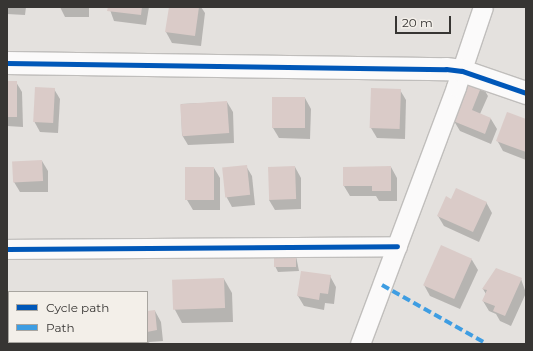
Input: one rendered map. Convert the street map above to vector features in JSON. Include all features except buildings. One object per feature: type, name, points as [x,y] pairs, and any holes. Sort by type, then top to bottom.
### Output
[{"type":"street","points":[[360,344],[462,71],[483,7]]},
{"type":"street","points":[[7,63],[462,71],[526,93]]},
{"type":"street","points":[[7,249],[397,246]]},
{"type":"marked path","points":[[382,285],[487,344]]},
{"type":"cycle path","points":[[7,63],[446,69],[462,71],[526,93]]},
{"type":"cycle path","points":[[7,249],[397,246]]}]
